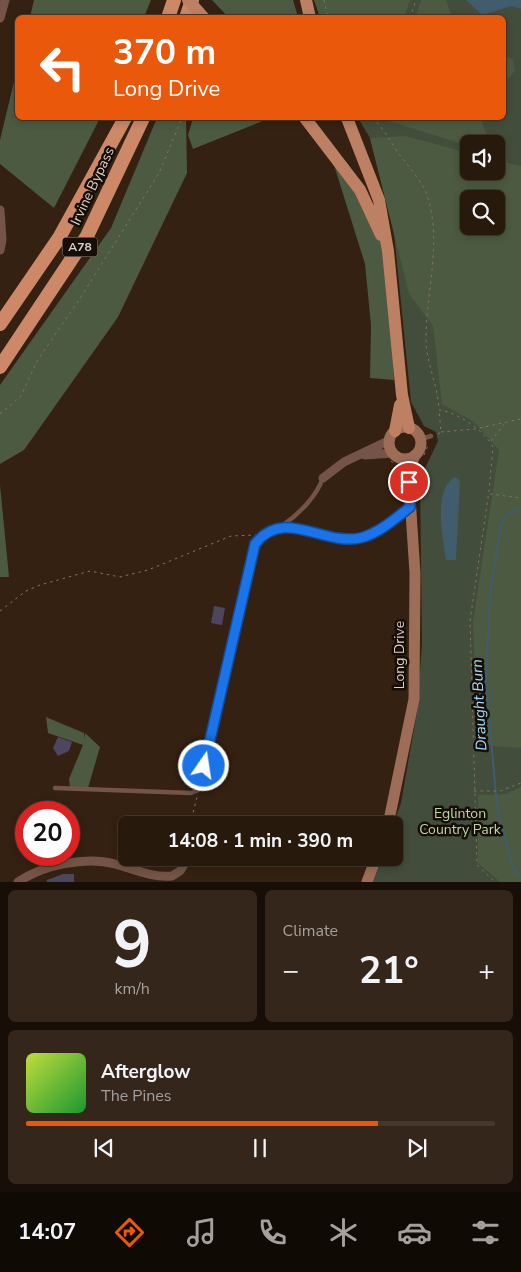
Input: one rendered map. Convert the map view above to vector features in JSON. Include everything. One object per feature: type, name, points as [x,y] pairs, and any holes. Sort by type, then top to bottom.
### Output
[{"type":"highway","points":[[169,15],[174,0]]},
{"type":"highway","points":[[187,15],[192,0]]},
{"type":"highway","name":"Irvine Bypass","points":[[0,324],[59,238],[124,120]]},
{"type":"highway","name":"Irvine Bypass","points":[[0,366],[87,236],[142,120]]},
{"type":"main road","points":[[188,0],[201,15]]},
{"type":"main road","points":[[306,0],[309,15]]},
{"type":"main road","points":[[307,120],[360,190],[388,251]]},
{"type":"main road","points":[[348,120],[379,200],[388,251],[402,395],[409,428],[426,438],[415,455],[407,458],[396,455],[392,435],[402,395]]},
{"type":"main road","points":[[392,435],[409,428]]},
{"type":"main road","name":"Long Drive","points":[[396,455],[409,482]]},
{"type":"main road","name":"Long Drive","points":[[390,816],[414,699],[415,573],[409,482],[410,469],[415,455]]},
{"type":"main road","points":[[367,882],[373,866]]},
{"type":"street","points":[[0,18],[5,0]]},
{"type":"street","points":[[0,210],[2,240],[0,250]]},
{"type":"street","points":[[323,478],[344,462],[392,435]]},
{"type":"street","points":[[359,455],[396,455]]},
{"type":"street","points":[[18,882],[31,874],[96,860],[118,865]]},
{"type":"street","points":[[121,866],[166,877],[176,875],[183,866]]},
{"type":"lane","points":[[55,788],[191,793],[199,790],[255,544],[262,535],[281,527],[304,507],[320,486],[323,478]]},
{"type":"lane","points":[[281,527],[338,537],[360,538],[387,524],[410,507]]},
{"type":"path","points":[[324,0],[327,15]]},
{"type":"path","points":[[411,15],[416,0]]},
{"type":"path","points":[[0,414],[22,396],[37,361],[79,300],[159,173],[181,120]]},
{"type":"path","points":[[374,120],[382,126],[391,142],[415,174],[426,194],[432,217],[434,246],[426,344],[438,391],[439,410],[449,411],[475,429],[490,442],[494,457],[470,621],[476,865],[494,882]]},
{"type":"path","points":[[441,432],[475,429],[521,419]]},
{"type":"path","points":[[490,442],[506,422]]},
{"type":"path","points":[[489,494],[521,498]]},
{"type":"path","points":[[0,611],[26,592],[40,585],[90,571],[120,577],[148,570],[231,536],[262,535]]},
{"type":"path","points":[[474,791],[500,791],[521,783]]},
{"type":"path","points":[[192,816],[199,790]]},
{"type":"green space","points":[[34,0],[151,0],[145,15],[30,15]]},
{"type":"green space","points":[[212,0],[293,0],[297,15],[226,15]]},
{"type":"green space","name":"Eglinton Country Park","points":[[314,0],[521,0],[521,882],[373,882],[379,866],[403,866],[403,816],[396,816],[401,803],[417,712],[422,644],[420,479],[438,441],[436,432],[424,426],[411,402],[394,233],[370,138],[359,120],[506,120],[506,15],[319,15]]},
{"type":"green space","points":[[314,0],[410,0],[405,15],[319,15]]},
{"type":"green space","points":[[421,0],[446,0],[451,15],[416,15]]},
{"type":"green space","points":[[506,57],[513,59],[515,71],[507,80]]},
{"type":"green space","points":[[15,77],[15,120],[99,120],[54,208],[0,164],[0,140]]},
{"type":"green space","points":[[156,120],[186,120],[187,173],[118,317],[24,450],[0,464],[0,385],[111,228]]},
{"type":"green space","points":[[192,120],[265,120],[193,149],[188,135]]},
{"type":"green space","points":[[385,120],[482,120],[486,135],[460,135],[460,143]]},
{"type":"green space","points":[[405,136],[460,151],[460,180],[505,180],[505,162],[521,166],[521,748],[477,745],[473,622],[499,450],[474,422],[442,404],[433,326],[409,294],[370,138]]},
{"type":"green space","points":[[334,165],[342,165],[378,230],[390,270],[394,380],[370,378],[371,325],[365,264]]},
{"type":"green space","points":[[0,485],[9,577],[0,577]]},
{"type":"green space","points":[[46,717],[84,733],[84,739],[85,733],[100,747],[88,788],[70,788],[69,779],[83,745],[48,733]]},
{"type":"green space","points":[[521,787],[521,882],[500,882],[478,863],[478,795],[505,794]]},
{"type":"water","points":[[466,0],[521,0],[521,9],[512,6],[482,15]]},
{"type":"water","points":[[455,477],[460,480],[456,560],[446,560],[441,528],[441,503],[443,492],[448,483]]},
{"type":"building","points":[[214,606],[225,608],[222,625],[211,623]]},
{"type":"building","points":[[58,737],[72,742],[69,751],[58,756],[53,748]]},
{"type":"building","points":[[63,874],[74,874],[74,882],[47,882],[47,880]]},
{"type":"waterway","name":"Draught Burn","points":[[521,508],[508,514],[501,524],[490,594],[486,681],[497,807],[513,868],[521,877]]},
{"type":"route","points":[[204,766],[255,544],[262,535],[267,534],[272,529],[281,527],[338,537],[360,538],[380,529],[410,507],[409,482]]}]
